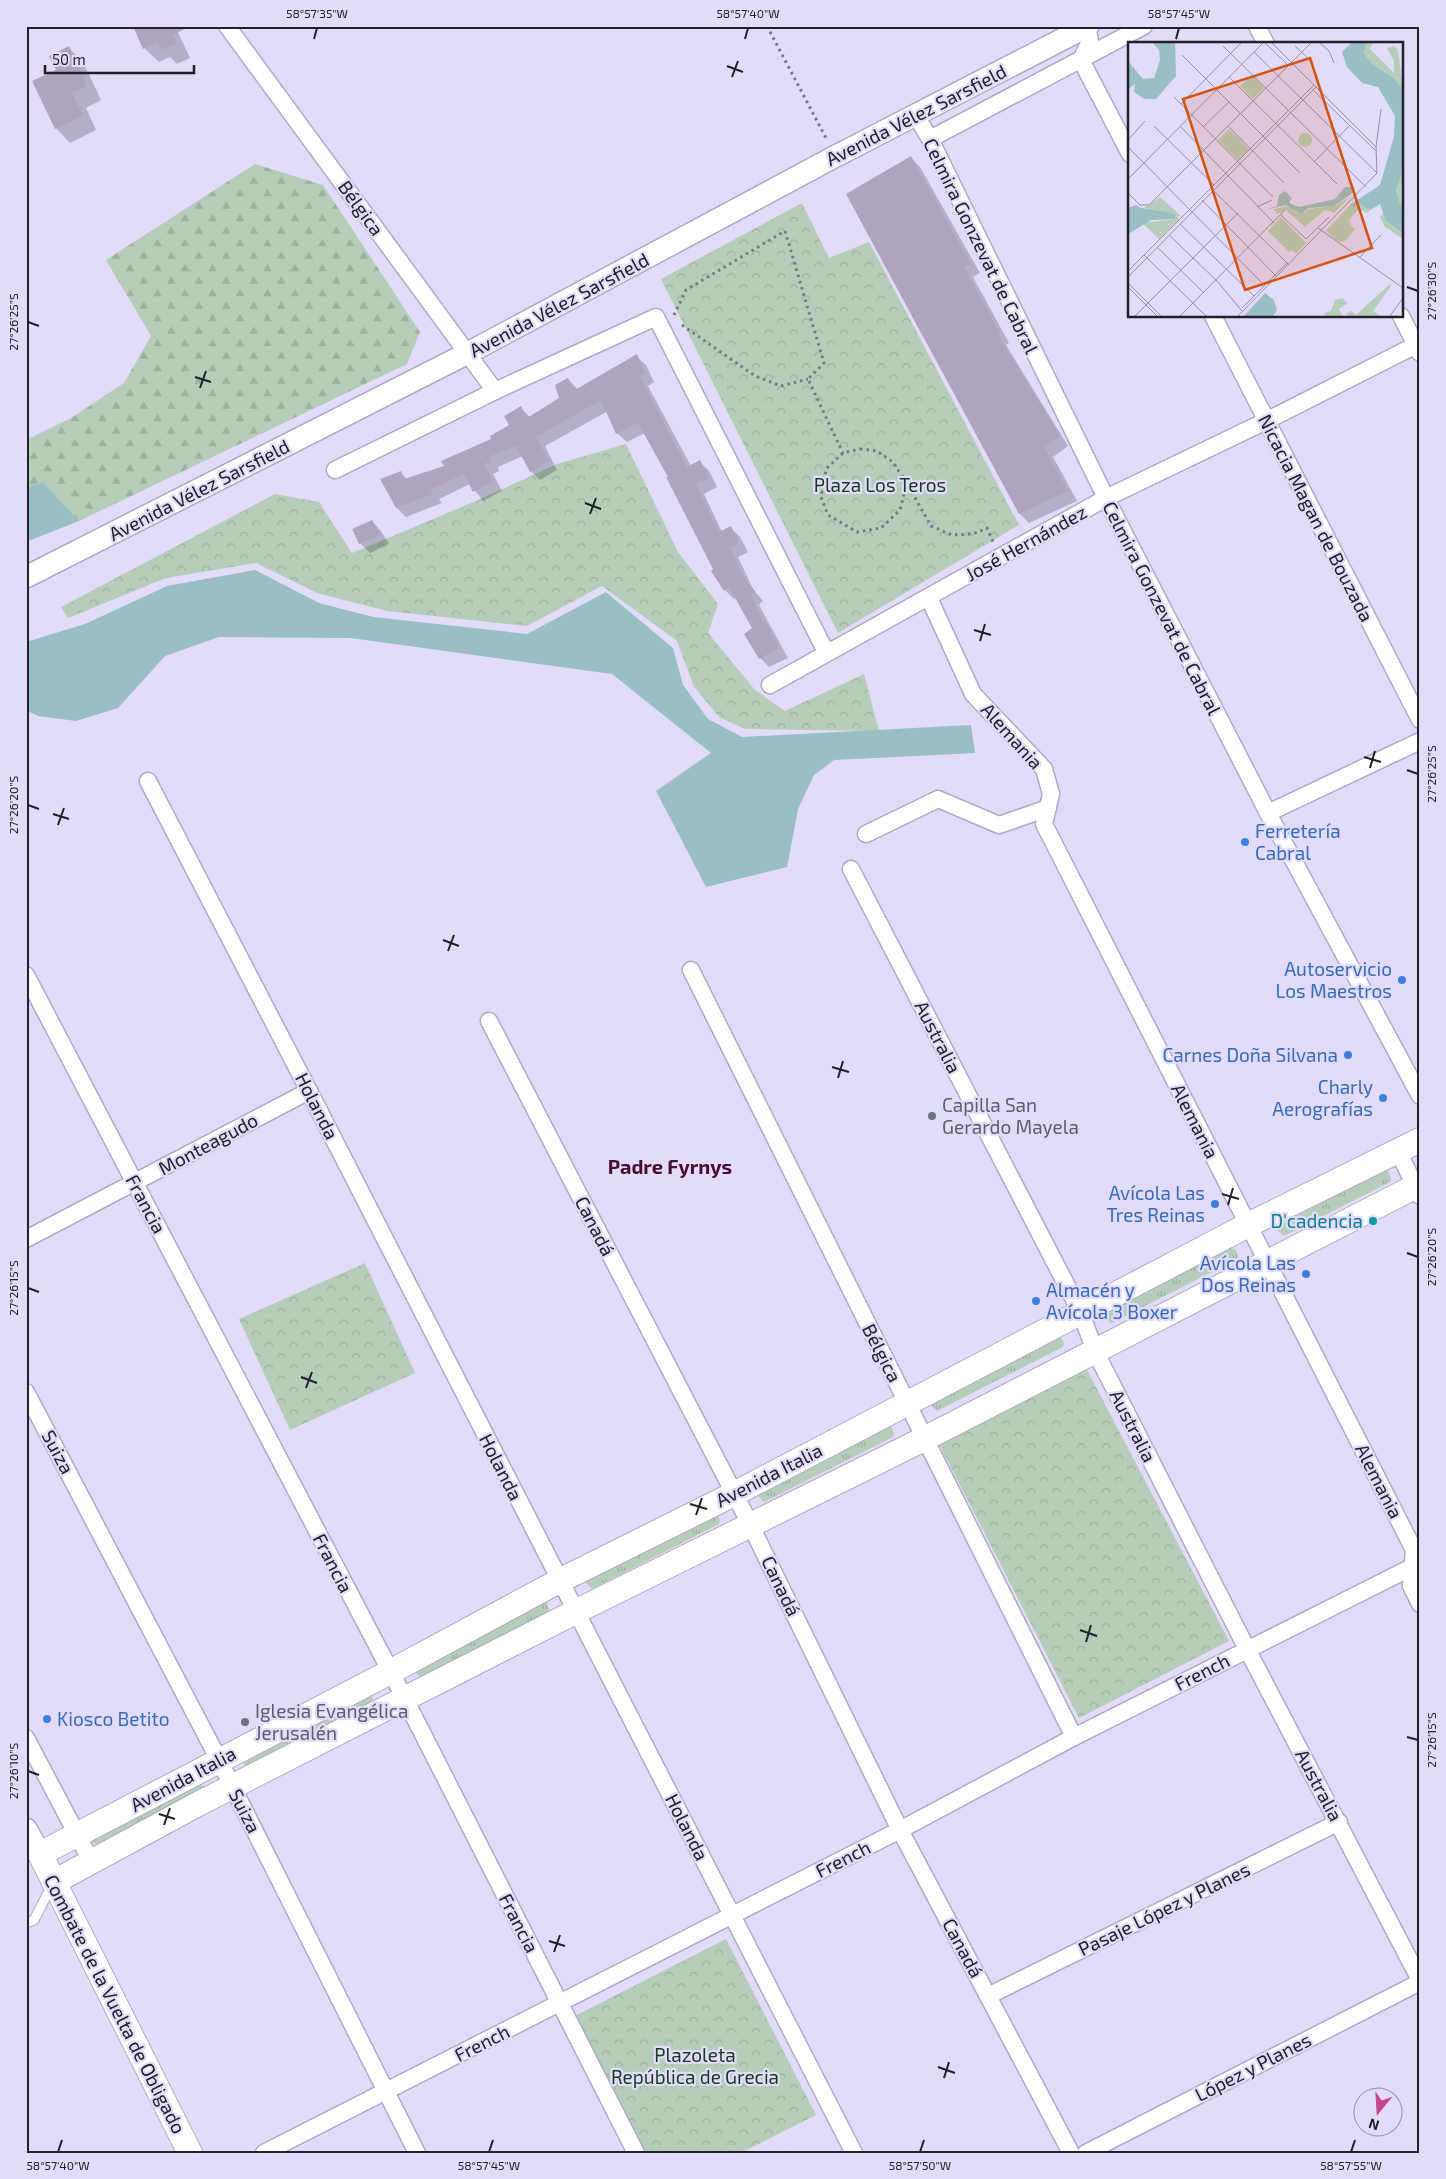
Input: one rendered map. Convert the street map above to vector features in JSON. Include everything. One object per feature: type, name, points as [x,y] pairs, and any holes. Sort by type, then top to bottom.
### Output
[{"type":"main road","name":"Avenida Italia","points":[[40,1854],[390,1672],[559,1581],[734,1494],[1248,1225],[1420,1140]]},
{"type":"main road","name":"Avenida Italia","points":[[54,1882],[233,1787],[575,1612],[1418,1189]]},
{"type":"main road","name":"Combate de la Vuelta de Obligado","points":[[40,1854],[190,2153]]},
{"type":"street","name":"Bélgica","points":[[227,26],[495,391]]},
{"type":"street","name":"Avenida Vélez Sarsfield","points":[[930,139],[1144,26]]},
{"type":"street","points":[[1257,26],[1265,42]]},
{"type":"street","name":"Avenida Vélez Sarsfield","points":[[26,577],[468,353],[915,114],[1087,27]]},
{"type":"street","points":[[1087,27],[1090,42],[1081,60],[1128,150]]},
{"type":"street","name":"Celmira Gonzevat de Cabral","points":[[915,114],[930,139],[1106,498],[1268,813],[1420,1096]]},
{"type":"street","points":[[335,470],[495,391],[656,317],[826,652]]},
{"type":"street","name":"Nicacia Magan de Bouzada","points":[[1214,318],[1420,720]]},
{"type":"street","points":[[1403,318],[1418,347]]},
{"type":"street","name":"José Hernández","points":[[770,685],[826,652],[929,598],[1106,498],[1418,347]]},
{"type":"street","name":"Alemania","points":[[929,598],[973,694],[1044,769],[1051,794],[1044,824],[1414,1550],[1416,1565],[1411,1586],[1420,1604]]},
{"type":"street","points":[[1268,813],[1420,741]]},
{"type":"street","name":"Holanda","points":[[148,781],[854,2153]]},
{"type":"street","points":[[866,834],[938,799],[999,826],[1048,808]]},
{"type":"street","name":"Australia","points":[[851,869],[1080,1313],[1095,1351],[1247,1649],[1339,1822],[1420,1981]]},
{"type":"street","name":"Bélgica","points":[[691,970],[1074,1737]]},
{"type":"street","name":"Francia","points":[[26,975],[405,1699],[636,2153]]},
{"type":"street","name":"Canadá","points":[[489,1021],[750,1524],[900,1830],[1071,2153]]},
{"type":"street","name":"Monteagudo","points":[[26,1239],[309,1091]]},
{"type":"street","points":[[1398,1151],[1418,1189]]},
{"type":"street","name":"Suiza","points":[[26,1392],[233,1787],[417,2153]]},
{"type":"street","name":"French","points":[[264,2153],[733,1916],[1074,1737],[1416,1565]]},
{"type":"street","points":[[26,1738],[91,1861]]},
{"type":"street","name":"Pasaje López y Planes","points":[[988,1996],[1339,1822]]},
{"type":"street","name":"Combate de la Vuelta de Obligado","points":[[26,1829],[40,1854]]},
{"type":"street","name":"López y Planes","points":[[1086,2153],[1420,1981]]},
{"type":"lane","points":[[26,1923],[34,1920],[54,1882]]},
{"type":"path","points":[[768,26],[836,156]]},
{"type":"path","points":[[656,317],[672,319],[755,376],[781,386],[808,379],[824,362],[785,231],[686,290],[672,319]]},
{"type":"path","points":[[808,379],[843,453]]},
{"type":"path","points":[[900,473],[905,490],[900,510],[881,528],[857,532],[828,515],[821,496],[826,469],[843,453],[860,449],[877,451],[893,462],[900,473],[931,526],[952,535],[973,534],[987,528],[999,558]]},
{"type":"green space","points":[[255,164],[323,185],[420,332],[407,364],[79,521],[43,482],[26,488],[26,440],[71,418],[124,383],[151,336],[106,260]]},
{"type":"green space","name":"Plaza Los Teros","points":[[802,203],[829,258],[869,242],[1019,525],[838,633],[661,279]]},
{"type":"green space","points":[[626,444],[678,552],[718,604],[708,633],[755,690],[785,711],[864,674],[879,731],[745,729],[719,717],[694,687],[677,641],[602,586],[527,626],[387,611],[317,593],[256,563],[166,578],[68,618],[61,607],[275,494],[319,502],[352,553],[476,501],[557,464]]},
{"type":"green space","points":[[1383,1171],[1388,1171],[1391,1178],[1390,1182],[1284,1236],[1277,1230],[1278,1226]]},
{"type":"green space","points":[[1230,1248],[1235,1249],[1238,1256],[1237,1259],[1112,1323],[1108,1321],[1106,1313]]},
{"type":"green space","points":[[365,1263],[415,1373],[290,1430],[239,1319]]},
{"type":"green space","points":[[1060,1336],[1064,1343],[1063,1347],[937,1411],[931,1405],[932,1401]]},
{"type":"green space","points":[[1086,1368],[1229,1641],[1079,1718],[938,1442]]},
{"type":"green space","points":[[886,1426],[891,1426],[894,1433],[893,1437],[764,1502],[758,1496],[758,1492]]},
{"type":"green space","points":[[717,1513],[720,1520],[719,1524],[592,1589],[586,1583],[587,1579]]},
{"type":"green space","points":[[541,1602],[546,1602],[549,1609],[548,1613],[421,1678],[415,1672]]},
{"type":"green space","points":[[370,1692],[373,1699],[372,1703],[248,1768],[242,1762]]},
{"type":"green space","points":[[200,1780],[203,1787],[202,1791],[96,1845],[89,1839]]},
{"type":"green space","name":"Plazoleta República de Grecia","points":[[726,1939],[816,2115],[741,2153],[644,2153],[575,2016]]},
{"type":"shaded area","points":[[43,482],[79,521],[26,542],[26,488]]},
{"type":"shaded area","points":[[255,570],[319,603],[373,617],[527,634],[606,592],[673,648],[683,685],[708,719],[742,737],[971,725],[975,753],[834,760],[814,775],[798,809],[787,867],[706,887],[656,791],[711,753],[612,674],[351,638],[219,637],[165,656],[118,708],[76,721],[38,716],[26,710],[26,642],[85,624],[167,586]]},
{"type":"building","points":[[133,26],[190,26],[173,35],[177,43],[162,50],[158,42],[143,49]]},
{"type":"building","points":[[69,46],[88,86],[72,93],[83,116],[55,129],[32,81],[56,70],[49,56]]},
{"type":"building","points":[[911,156],[971,264],[964,267],[1000,333],[998,335],[1060,436],[1044,447],[1068,491],[1019,514],[846,194]]},
{"type":"building","points":[[637,354],[645,372],[640,376],[687,467],[700,460],[709,478],[696,484],[719,532],[731,526],[739,543],[730,548],[744,578],[755,591],[751,595],[763,622],[765,620],[779,648],[759,659],[744,634],[752,628],[729,587],[724,591],[711,571],[713,569],[666,477],[668,477],[638,423],[616,434],[601,400],[536,437],[549,461],[530,472],[516,446],[489,457],[491,461],[484,464],[493,481],[473,492],[464,474],[431,489],[433,494],[396,508],[380,479],[401,471],[404,479],[444,466],[441,461],[491,439],[490,436],[509,425],[504,416],[521,406],[527,418],[559,398],[555,385],[568,378],[575,390]]},
{"type":"building","points":[[372,520],[380,535],[359,544],[352,529]]},
{"type":"place","name":"Ferretería Cabral","points":[[1245,842]]},
{"type":"place","name":"Autoservicio Los Maestros","points":[[1402,980]]},
{"type":"place","name":"Carnes Doña Silvana","points":[[1348,1055]]},
{"type":"place","name":"Charly Aerografías","points":[[1383,1098]]},
{"type":"place","name":"Capilla San Gerardo Mayela","points":[[932,1116]]},
{"type":"place","name":"Avícola Las Tres Reinas","points":[[1215,1204]]},
{"type":"place","name":"D'cadencia","points":[[1373,1221]]},
{"type":"place","name":"Avícola Las Dos Reinas","points":[[1306,1274]]},
{"type":"place","name":"Almacén y Avícola 3 Boxer","points":[[1036,1301]]},
{"type":"place","name":"Kiosco Betito","points":[[47,1719]]},
{"type":"place","name":"Iglesia Evangélica Jerusalén","points":[[245,1722]]},
{"type":"district","name":"Padre Fyrnys","points":[[670,1167]]}]
